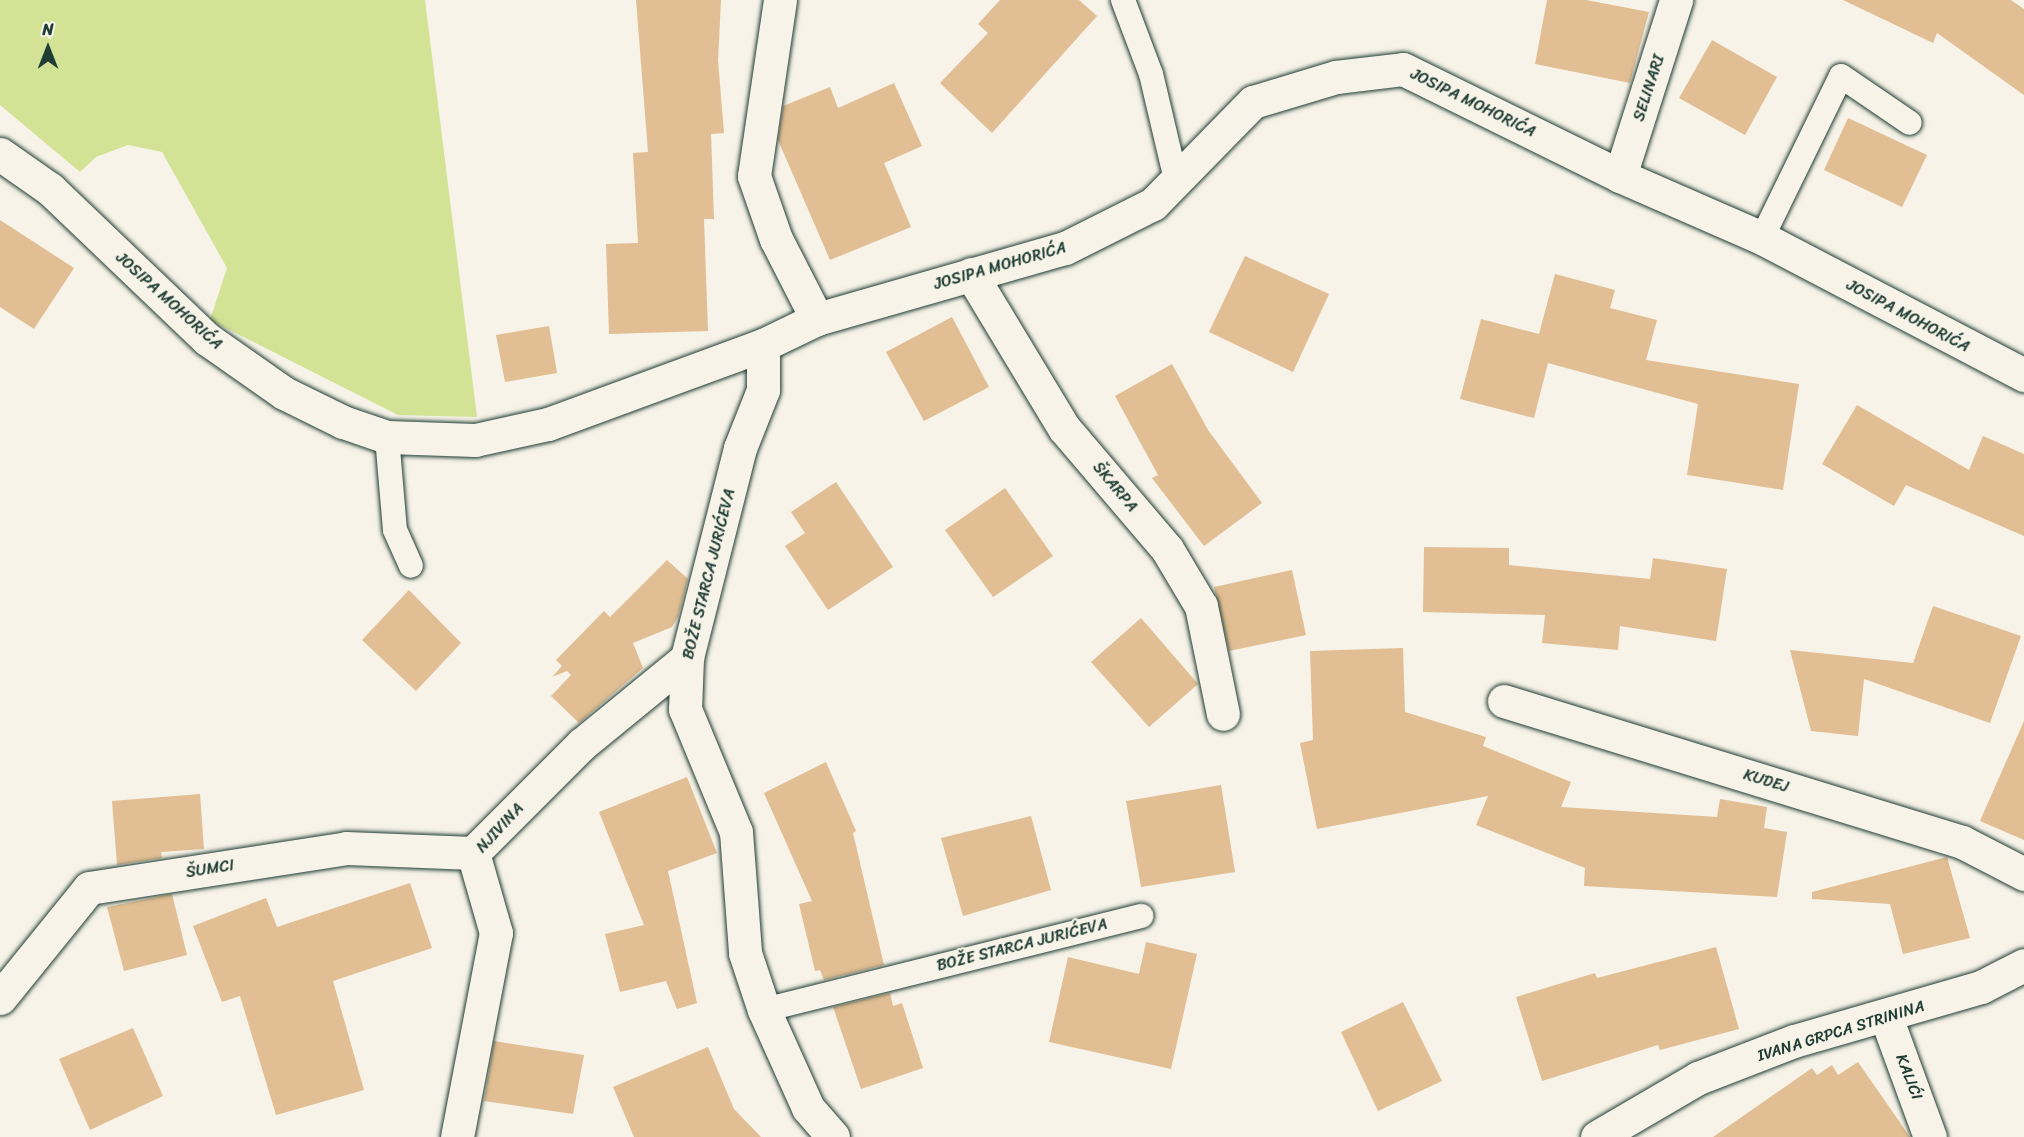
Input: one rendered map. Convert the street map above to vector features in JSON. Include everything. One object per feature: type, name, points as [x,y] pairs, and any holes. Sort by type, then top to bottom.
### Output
[{"type":"street","points":[[780,0],[754,176],[776,239],[817,319]]},
{"type":"street","name":"SELINARI","points":[[1620,176],[1676,0]]},
{"type":"street","name":"JOSIPA MOHORIĆA","points":[[0,154],[50,189],[207,339],[284,393],[343,422],[387,437],[475,440],[548,424],[763,345],[817,319],[1065,248],[1153,204],[1177,184],[1253,102],[1336,77],[1403,69],[1620,176],[1762,238],[2024,375]]},
{"type":"street","name":"ŠKARPA","points":[[971,274],[1064,428],[1167,549],[1201,606],[1223,714]]},
{"type":"street","name":"BOŽE STARCA JURIĆEVA","points":[[763,345],[763,390],[740,448],[687,658],[685,709],[736,832],[745,953],[764,1010],[808,1108],[833,1137]]},
{"type":"street","name":"NJIVINA","points":[[457,1137],[496,933],[473,853],[582,744],[687,658]]},
{"type":"street","name":"KUDEJ","points":[[1504,701],[1962,842],[2024,874]]},
{"type":"street","name":"ŠUMCI","points":[[5,982],[89,888],[346,848],[473,853]]},
{"type":"street","name":"IVANA GRPCA STRININA","points":[[1597,1137],[1698,1078],[1794,1041],[1886,1017],[1981,987],[2024,966]]},
{"type":"street","name":"KALIĆI","points":[[1886,1017],[1930,1137]]},
{"type":"lane","points":[[1123,0],[1151,74],[1177,184]]},
{"type":"lane","points":[[1762,238],[1841,76],[1910,123]]},
{"type":"lane","points":[[387,437],[395,530],[411,566]]},
{"type":"lane","name":"BOŽE STARCA JURIĆEVA","points":[[764,1010],[1141,916]]},
{"type":"green space","points":[[0,0],[425,0],[477,417],[398,415],[210,320],[227,268],[162,152],[128,145],[96,157],[80,172],[0,105]]},
{"type":"building","points":[[636,0],[721,0],[718,60],[724,133],[711,134],[714,219],[704,219],[708,331],[609,334],[606,244],[638,243],[633,153],[648,152]]},
{"type":"building","points":[[1000,0],[1079,0],[1097,16],[992,133],[940,83],[988,33],[978,24]]},
{"type":"building","points":[[1547,0],[1586,0],[1649,12],[1630,83],[1535,64]]},
{"type":"building","points":[[1843,0],[2011,0],[2024,9],[2024,95],[1937,33],[1933,43]]},
{"type":"building","points":[[1712,40],[1777,77],[1745,135],[1679,98]]},
{"type":"building","points":[[894,83],[922,146],[884,163],[911,227],[830,260],[778,140],[783,106],[830,87],[838,108]]},
{"type":"building","points":[[1848,118],[1927,155],[1902,207],[1824,170]]},
{"type":"building","points":[[0,220],[74,268],[34,329],[0,307]]},
{"type":"building","points":[[1245,256],[1329,294],[1293,372],[1209,332]]},
{"type":"building","points":[[1555,274],[1615,290],[1610,308],[1657,320],[1646,360],[1799,384],[1783,490],[1687,475],[1698,404],[1548,363],[1534,418],[1460,399],[1481,319],[1539,334]]},
{"type":"building","points":[[952,317],[989,387],[924,421],[886,352]]},
{"type":"building","points":[[549,326],[557,373],[505,382],[496,335]]},
{"type":"building","points":[[1172,364],[1208,430],[1262,503],[1204,546],[1152,478],[1158,475],[1115,396]]},
{"type":"building","points":[[1857,405],[1969,470],[1983,436],[2024,454],[2024,536],[1906,485],[1894,506],[1822,464]]},
{"type":"building","points":[[836,482],[893,567],[828,610],[785,546],[805,533],[791,512]]},
{"type":"building","points":[[1005,488],[1053,556],[993,597],[945,530]]},
{"type":"building","points":[[1424,547],[1509,548],[1509,565],[1650,579],[1653,558],[1727,569],[1716,641],[1620,626],[1618,650],[1542,643],[1545,615],[1423,612]]},
{"type":"building","points":[[667,560],[688,579],[678,617],[672,627],[633,643],[643,668],[579,723],[551,696],[571,675],[567,671],[552,677],[562,666],[556,660],[604,611],[610,617]]},
{"type":"building","points":[[1292,570],[1306,635],[1229,651],[1214,587]]},
{"type":"building","points":[[409,590],[461,643],[416,691],[362,640]]},
{"type":"building","points":[[1933,606],[2021,636],[1990,723],[1864,679],[1858,736],[1811,731],[1790,650],[1913,663]]},
{"type":"building","points":[[1141,618],[1198,684],[1149,727],[1091,662]]},
{"type":"building","points":[[1403,648],[1405,712],[1486,737],[1483,746],[1571,782],[1561,807],[1717,817],[1720,799],[1767,807],[1764,828],[1787,832],[1777,897],[1584,886],[1585,868],[1476,825],[1488,796],[1317,829],[1300,743],[1313,740],[1310,651]]},
{"type":"building","points":[[2024,721],[2024,840],[1980,821]]},
{"type":"building","points":[[826,762],[856,831],[853,833],[884,965],[824,980],[820,970],[815,971],[799,904],[812,901],[764,793]]},
{"type":"building","points":[[687,777],[717,853],[668,871],[697,1003],[677,1009],[666,981],[620,992],[605,934],[644,925],[599,812]]},
{"type":"building","points":[[1221,785],[1235,872],[1141,887],[1126,801]]},
{"type":"building","points":[[200,794],[204,849],[161,852],[162,858],[117,865],[112,801]]},
{"type":"building","points":[[1031,816],[1051,890],[963,916],[941,838]]},
{"type":"building","points":[[1947,857],[1970,938],[1903,954],[1890,904],[1812,899],[1812,892]]},
{"type":"building","points":[[410,883],[432,948],[333,981],[364,1090],[276,1115],[240,996],[222,1002],[193,926],[266,898],[277,927]]},
{"type":"building","points":[[172,894],[187,955],[124,971],[107,907]]},
{"type":"building","points":[[1146,942],[1197,954],[1171,1069],[1049,1042],[1068,957],[1139,974]]},
{"type":"building","points":[[1716,947],[1739,1029],[1660,1050],[1658,1045],[1542,1081],[1516,997],[1595,973],[1597,978]]},
{"type":"building","points":[[890,993],[893,1006],[902,1003],[923,1068],[861,1089],[833,1007]]},
{"type":"building","points":[[1403,1002],[1442,1081],[1378,1111],[1341,1032]]},
{"type":"building","points":[[133,1028],[163,1096],[90,1130],[59,1059]]},
{"type":"building","points":[[494,1041],[584,1055],[573,1114],[484,1101]]},
{"type":"building","points":[[708,1047],[734,1109],[761,1137],[634,1137],[613,1087]]},
{"type":"building","points":[[1858,1062],[1910,1137],[1713,1137],[1812,1068],[1817,1075],[1832,1065],[1838,1075]]}]
